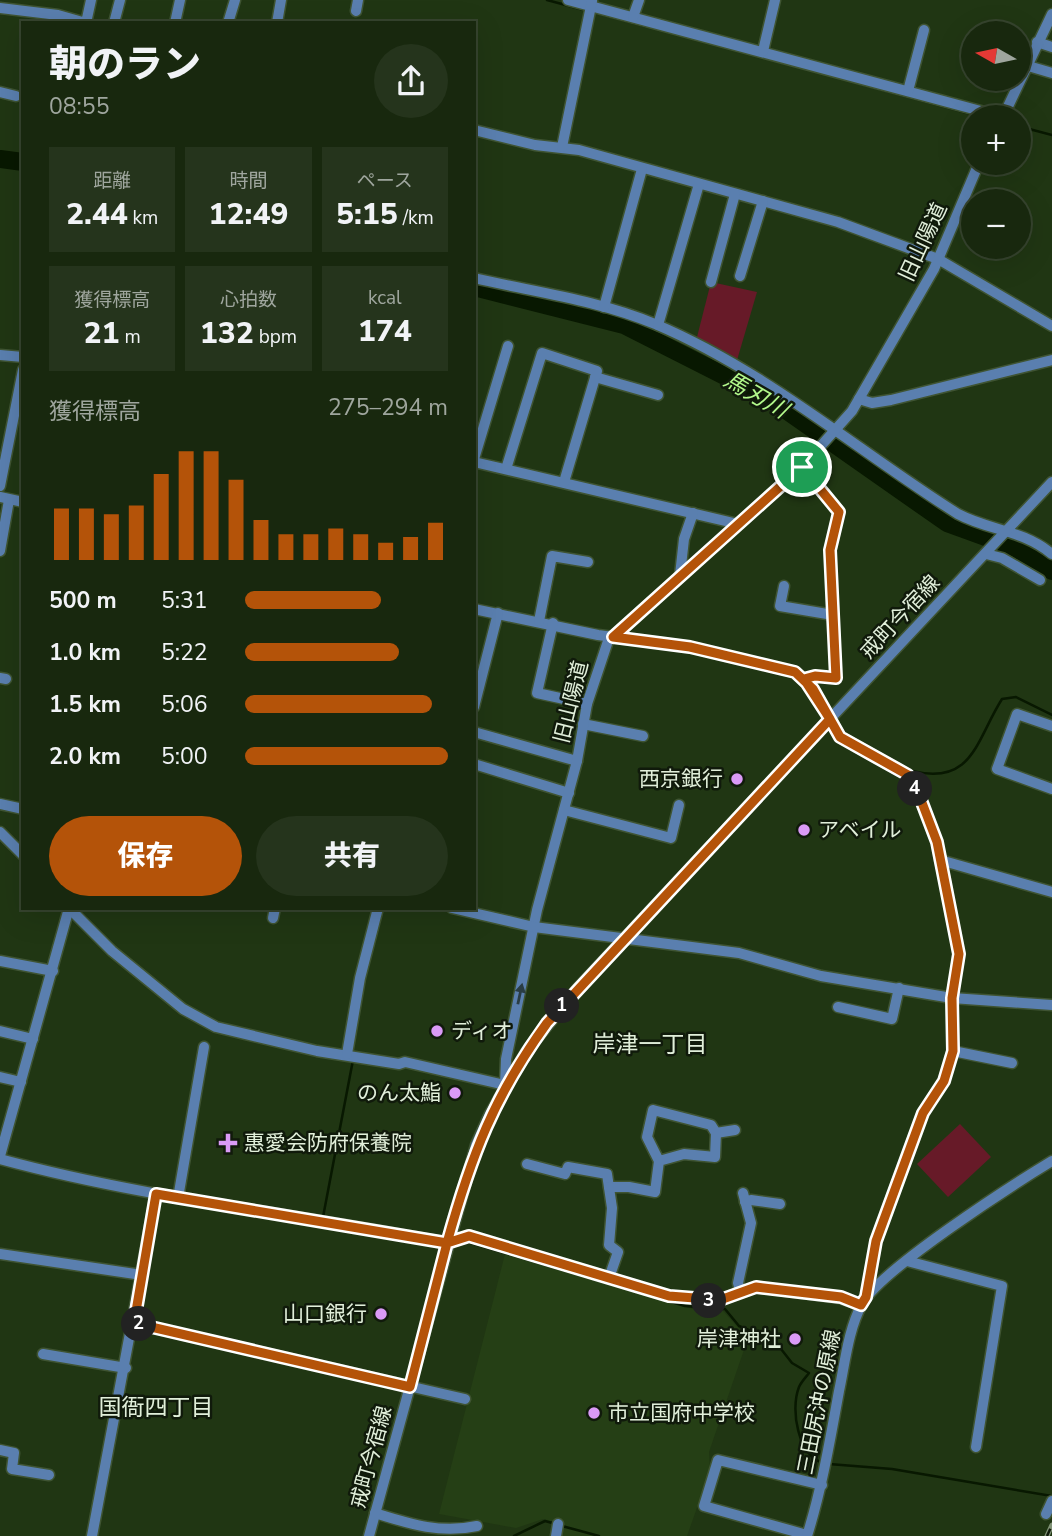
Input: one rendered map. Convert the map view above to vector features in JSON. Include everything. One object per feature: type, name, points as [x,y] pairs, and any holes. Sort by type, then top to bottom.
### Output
[{"type":"street","points":[[86,21],[91,0]]},
{"type":"street","points":[[115,21],[120,0]]},
{"type":"street","points":[[175,21],[180,0]]},
{"type":"street","points":[[229,21],[235,0]]},
{"type":"street","points":[[277,21],[281,0]]},
{"type":"street","points":[[568,0],[592,3],[633,17],[961,106]]},
{"type":"street","points":[[633,17],[639,0]]},
{"type":"street","points":[[762,51],[775,0]]},
{"type":"street","points":[[562,148],[592,3]]},
{"type":"street","points":[[0,8],[58,15],[79,21]]},
{"type":"street","points":[[1031,51],[1052,13]]},
{"type":"street","points":[[908,91],[924,30]]},
{"type":"street","points":[[1037,42],[1052,47]]},
{"type":"street","points":[[1031,67],[1052,73]]},
{"type":"street","points":[[0,92],[16,96]]},
{"type":"street","points":[[476,130],[536,145],[562,148],[838,222],[938,259],[1052,326]]},
{"type":"street","points":[[604,307],[642,169]]},
{"type":"street","name":"旧山陽道","points":[[505,1085],[506,1059],[534,927],[577,761],[587,704],[608,641],[802,467],[836,431],[859,399],[938,259],[952,233],[974,175]]},
{"type":"street","points":[[658,326],[699,184]]},
{"type":"street","points":[[711,282],[736,194]]},
{"type":"street","points":[[740,276],[763,201]]},
{"type":"street","points":[[476,278],[604,307],[658,326],[744,372],[958,514],[1006,531],[1052,554]]},
{"type":"street","points":[[476,453],[508,346]]},
{"type":"street","points":[[506,469],[542,353],[597,372],[564,482]]},
{"type":"street","points":[[0,355],[21,357]]},
{"type":"street","points":[[859,399],[872,403],[891,400],[1052,360]]},
{"type":"street","points":[[596,377],[659,395]]},
{"type":"street","points":[[0,485],[21,380]]},
{"type":"street","points":[[476,461],[738,524]]},
{"type":"street","points":[[476,609],[613,637],[720,653],[779,667],[804,679],[815,676],[836,678],[830,550],[839,512],[802,467]]},
{"type":"street","name":"戒町今宿線","points":[[369,1536],[447,1243],[476,1145],[505,1085],[547,1023],[1052,482]]},
{"type":"street","points":[[0,551],[5,498]]},
{"type":"street","points":[[680,575],[684,539],[693,513]]},
{"type":"street","points":[[987,552],[1040,580]]},
{"type":"street","points":[[539,621],[552,556],[588,562]]},
{"type":"street","points":[[783,586],[780,607],[833,615]]},
{"type":"street","points":[[476,700],[498,613]]},
{"type":"street","points":[[552,624],[537,693],[587,704]]},
{"type":"street","name":"三田尻沖の原線","points":[[804,679],[840,737],[908,775],[929,821],[940,859],[959,954],[952,998],[953,1051],[944,1081],[923,1113],[876,1241],[864,1301],[847,1352],[822,1485],[807,1535]]},
{"type":"street","points":[[1052,726],[1017,714],[997,769],[1052,789]]},
{"type":"street","points":[[583,724],[643,736]]},
{"type":"street","points":[[476,733],[577,761]]},
{"type":"street","points":[[476,765],[569,793]]},
{"type":"street","points":[[0,804],[21,809]]},
{"type":"street","points":[[564,810],[671,838],[679,805]]},
{"type":"street","points":[[0,832],[21,853]]},
{"type":"street","points":[[940,859],[1052,892]]},
{"type":"street","points":[[68,910],[0,1157],[178,1198],[447,1243],[469,1236],[669,1296],[700,1301],[720,1300],[740,1290],[756,1287],[864,1301],[906,1261],[1052,1161]]},
{"type":"street","points":[[71,910],[112,951],[198,1018],[232,1032],[317,1051],[399,1064],[405,1062],[505,1085]]},
{"type":"street","points":[[347,1054],[360,978],[377,910]]},
{"type":"street","points":[[461,910],[534,927],[622,941],[739,953],[821,976],[952,998],[1052,1005]]},
{"type":"street","points":[[0,961],[53,971]]},
{"type":"street","points":[[838,1007],[892,1019],[899,988]]},
{"type":"street","points":[[0,1031],[33,1040]]},
{"type":"street","points":[[178,1198],[204,1047]]},
{"type":"street","points":[[953,1051],[1012,1063]]},
{"type":"street","points":[[0,1077],[21,1082]]},
{"type":"street","points":[[609,1187],[629,1186],[655,1192],[659,1161],[647,1137],[653,1110],[711,1125],[716,1133],[715,1157],[684,1154],[659,1161]]},
{"type":"street","points":[[716,1133],[735,1130]]},
{"type":"street","points":[[527,1164],[565,1174],[568,1167],[607,1174],[612,1208],[609,1245],[618,1252],[609,1278]]},
{"type":"street","points":[[92,1536],[126,1368],[156,1194]]},
{"type":"street","points":[[740,1290],[738,1283],[751,1223],[744,1197],[780,1205]]},
{"type":"street","points":[[0,1254],[142,1275]]},
{"type":"street","points":[[906,1261],[1002,1286],[976,1447]]},
{"type":"street","points":[[134,1323],[465,1399]]},
{"type":"street","points":[[43,1354],[126,1368]]},
{"type":"street","points":[[0,1450],[14,1453],[12,1469],[50,1475]]},
{"type":"street","points":[[807,1535],[704,1506],[718,1460],[822,1485]]},
{"type":"street","points":[[1046,1514],[1052,1502]]},
{"type":"street","points":[[375,1513],[456,1533],[477,1526]]},
{"type":"street","points":[[555,1536],[558,1524]]},
{"type":"shaded area","points":[[711,282],[757,292],[735,367],[695,345]]},
{"type":"shaded area","points":[[960,1124],[991,1157],[948,1197],[917,1164]]},
{"type":"shaded area","name":"市立国府中学校","points":[[505,1254],[693,1309],[723,1311],[742,1332],[755,1339],[745,1347],[736,1373],[709,1452],[710,1471],[687,1536],[557,1536],[560,1523],[543,1519],[516,1528],[439,1514]]},
{"type":"waterway","points":[[547,0],[588,11]]},
{"type":"waterway","points":[[594,12],[645,26]]},
{"type":"waterway","points":[[858,83],[961,111]]},
{"type":"waterway","points":[[1031,129],[1052,135]]},
{"type":"waterway","name":"馬刃川","points":[[0,159],[21,162]]},
{"type":"waterway","name":"馬刃川","points":[[476,288],[624,325],[770,399],[947,523],[1016,548],[1052,571]]},
{"type":"waterway","points":[[912,771],[932,774],[948,772],[960,766],[978,744],[1002,699],[1016,697],[1052,715]]},
{"type":"waterway","points":[[0,827],[15,841]]},
{"type":"waterway","points":[[78,910],[86,918]]},
{"type":"waterway","points":[[192,1019],[208,1027]]},
{"type":"waterway","points":[[323,1217],[353,1060]]},
{"type":"waterway","points":[[464,1241],[685,1306],[725,1309],[739,1326],[774,1340],[792,1363],[809,1373],[802,1381],[796,1397],[796,1419],[807,1451],[823,1463]]},
{"type":"waterway","points":[[829,1464],[892,1469],[1052,1496]]},
{"type":"waterway","points":[[514,1536],[545,1521],[556,1524]]},
{"type":"waterway","points":[[562,1526],[599,1536]]},
{"type":"railway","points":[[1047,1536],[1052,1525]]},
{"type":"place","name":"西京銀行","points":[[737,779]]},
{"type":"place","name":"アベイル","points":[[804,830]]},
{"type":"place","name":"ディオ","points":[[437,1031]]},
{"type":"place","name":"のん太鮨","points":[[455,1093]]},
{"type":"place","name":"惠愛会防府保養院","points":[[228,1143]]},
{"type":"place","name":"山口銀行","points":[[381,1314]]},
{"type":"place","name":"岸津神社","points":[[795,1339]]},
{"type":"place","name":"市立国府中学校","points":[[594,1413]]},
{"type":"district","name":"岸津一丁目","points":[[650,1044]]},
{"type":"district","name":"国衙四丁目","points":[[156,1407]]},
{"type":"route","points":[[802,467],[613,637],[690,647],[795,672],[804,679],[813,689],[825,707],[840,737],[908,775],[937,842],[959,954],[952,998],[953,1051],[944,1081],[923,1113],[876,1241],[866,1297],[861,1305],[841,1297],[778,1288],[756,1287],[740,1290],[720,1300],[700,1301],[669,1296],[469,1236],[447,1243],[410,1387],[134,1323],[156,1194],[366,1227],[447,1243],[476,1145],[490,1114],[505,1085],[547,1023],[830,719],[825,707],[804,679],[815,676],[836,678],[830,550],[839,512],[802,467]]}]
